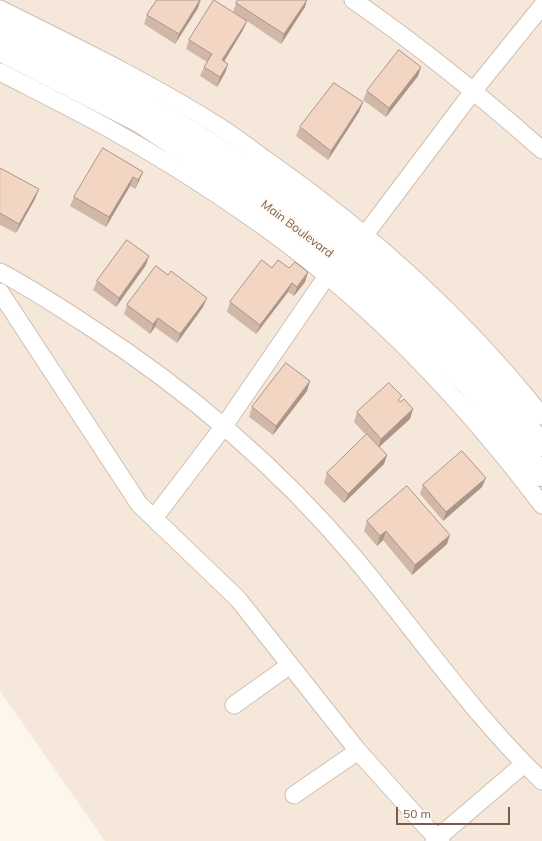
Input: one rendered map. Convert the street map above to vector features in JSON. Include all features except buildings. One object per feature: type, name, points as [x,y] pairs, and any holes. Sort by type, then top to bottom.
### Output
[{"type":"main road","name":"Main Boulevard","points":[[0,28],[124,92],[194,134],[310,213],[411,328],[468,384],[542,475]]},
{"type":"main road","name":"Main Boulevard","points":[[0,50],[141,122],[257,199],[346,255],[447,336],[488,380],[542,445]]},
{"type":"street","points":[[4,0],[0,8],[113,65],[218,126],[304,186],[346,255],[406,347],[484,430],[542,505]]},
{"type":"street","points":[[353,0],[409,38],[474,90],[542,150]]},
{"type":"street","points":[[154,518],[224,426],[346,255],[474,90],[542,6]]},
{"type":"street","points":[[0,72],[107,128],[175,168],[254,220],[346,255],[462,325],[513,380],[542,416]]},
{"type":"street","points":[[0,272],[52,302],[123,349],[224,426],[285,482],[353,556],[448,678],[491,728],[542,781]]},
{"type":"street","points":[[0,292],[139,504],[238,599],[358,751],[438,840],[524,764]]},
{"type":"street","points":[[234,705],[290,665]]},
{"type":"street","points":[[294,795],[358,751]]},
{"type":"shaded area","points":[[0,0],[542,0],[542,841],[105,841],[0,691]]}]
